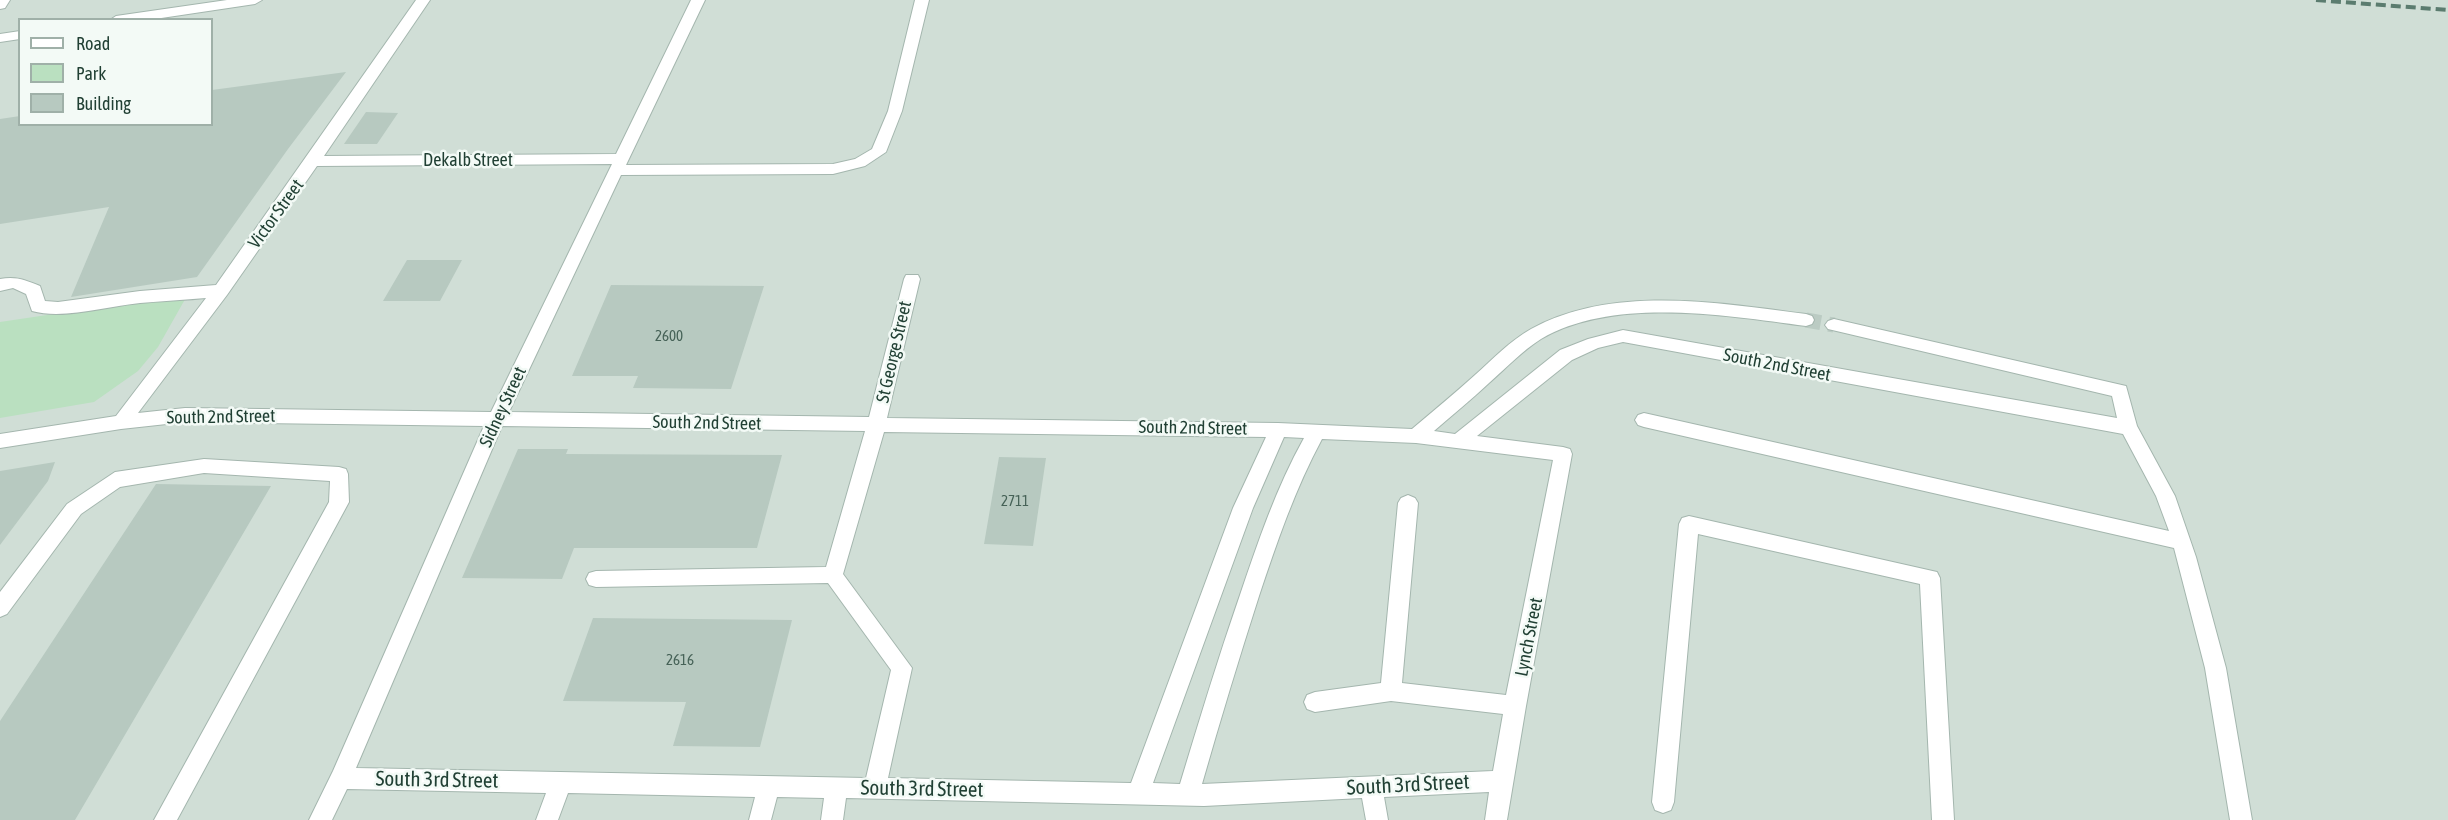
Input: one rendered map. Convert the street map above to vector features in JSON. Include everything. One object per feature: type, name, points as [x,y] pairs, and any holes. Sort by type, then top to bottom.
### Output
[{"type":"street","points":[[0,5],[3,0]]},
{"type":"street","points":[[130,18],[255,0]]},
{"type":"street","name":"Victor Street","points":[[121,422],[243,261],[423,0]]},
{"type":"street","name":"Sidney Street","points":[[320,820],[341,778],[496,420],[698,0]]},
{"type":"street","name":"Dekalb Street","points":[[314,161],[620,164],[715,171],[833,169],[860,164],[878,152],[895,111],[922,0]]},
{"type":"street","points":[[0,38],[18,35]]},
{"type":"street","name":"St George Street","points":[[833,575],[877,424],[912,279]]},
{"type":"street","points":[[0,285],[14,282],[34,290],[38,307],[58,308],[140,297],[221,291]]},
{"type":"street","points":[[1416,436],[1515,350],[1545,329],[1591,314],[1680,308],[1728,310],[1806,320]]},
{"type":"street","points":[[1834,325],[2120,391],[2129,428],[2156,474],[2175,518],[2205,618],[2233,762],[2241,820]]},
{"type":"street","name":"South 2nd Street","points":[[1457,442],[1566,355],[1594,342],[1623,336],[1990,404],[2085,418],[2129,428]]},
{"type":"street","name":"South 2nd Street","points":[[0,441],[121,422],[185,415],[1278,429],[1416,436],[1563,454]]},
{"type":"street","points":[[1644,420],[2182,542]]},
{"type":"street","points":[[1138,794],[1243,508],[1278,429]]},
{"type":"street","points":[[1188,794],[1218,689],[1276,518],[1290,482],[1317,432]]},
{"type":"street","name":"Lynch Street","points":[[1496,820],[1515,706],[1563,454]]},
{"type":"street","points":[[0,608],[74,509],[115,480],[204,466],[339,474],[339,502],[165,820]]},
{"type":"street","points":[[1391,691],[1408,503]]},
{"type":"street","points":[[1663,802],[1689,524],[1930,578],[1943,820]]},
{"type":"street","points":[[596,579],[833,575],[902,668],[875,788]]},
{"type":"street","points":[[1315,702],[1391,691],[1515,706]]},
{"type":"street","name":"South 3rd Street","points":[[341,778],[1138,794],[1504,781]]},
{"type":"street","points":[[548,820],[561,782]]},
{"type":"street","points":[[760,820],[769,786]]},
{"type":"street","points":[[1371,787],[1377,820]]},
{"type":"street","points":[[832,820],[836,788]]},
{"type":"shaded area","points":[[0,0],[2448,0],[2448,820],[0,820]]},
{"type":"green space","points":[[188,294],[158,347],[138,371],[94,402],[0,418],[0,322]]},
{"type":"building","points":[[346,72],[197,277],[71,297],[109,207],[0,224],[0,119],[18,116],[18,126],[213,126],[213,90]]},
{"type":"building","points":[[366,112],[398,113],[377,144],[344,144]]},
{"type":"building","points":[[407,260],[462,260],[440,301],[383,301]]},
{"type":"building","points":[[611,285],[764,286],[731,389],[633,388],[638,376],[572,376]]},
{"type":"building","points":[[518,449],[568,449],[566,454],[782,455],[757,548],[574,548],[562,579],[462,578]]},
{"type":"building","points":[[999,457],[1046,458],[1033,546],[984,544]]},
{"type":"building","points":[[55,462],[48,481],[0,545],[0,471]]},
{"type":"building","points":[[156,484],[271,486],[75,820],[0,820],[0,721]]},
{"type":"building","points":[[593,618],[792,620],[760,747],[673,746],[686,702],[563,701]]},
{"type":"tunnel","points":[[1806,320],[1834,325]]},
{"type":"railway","points":[[2316,0],[2448,10]]}]
